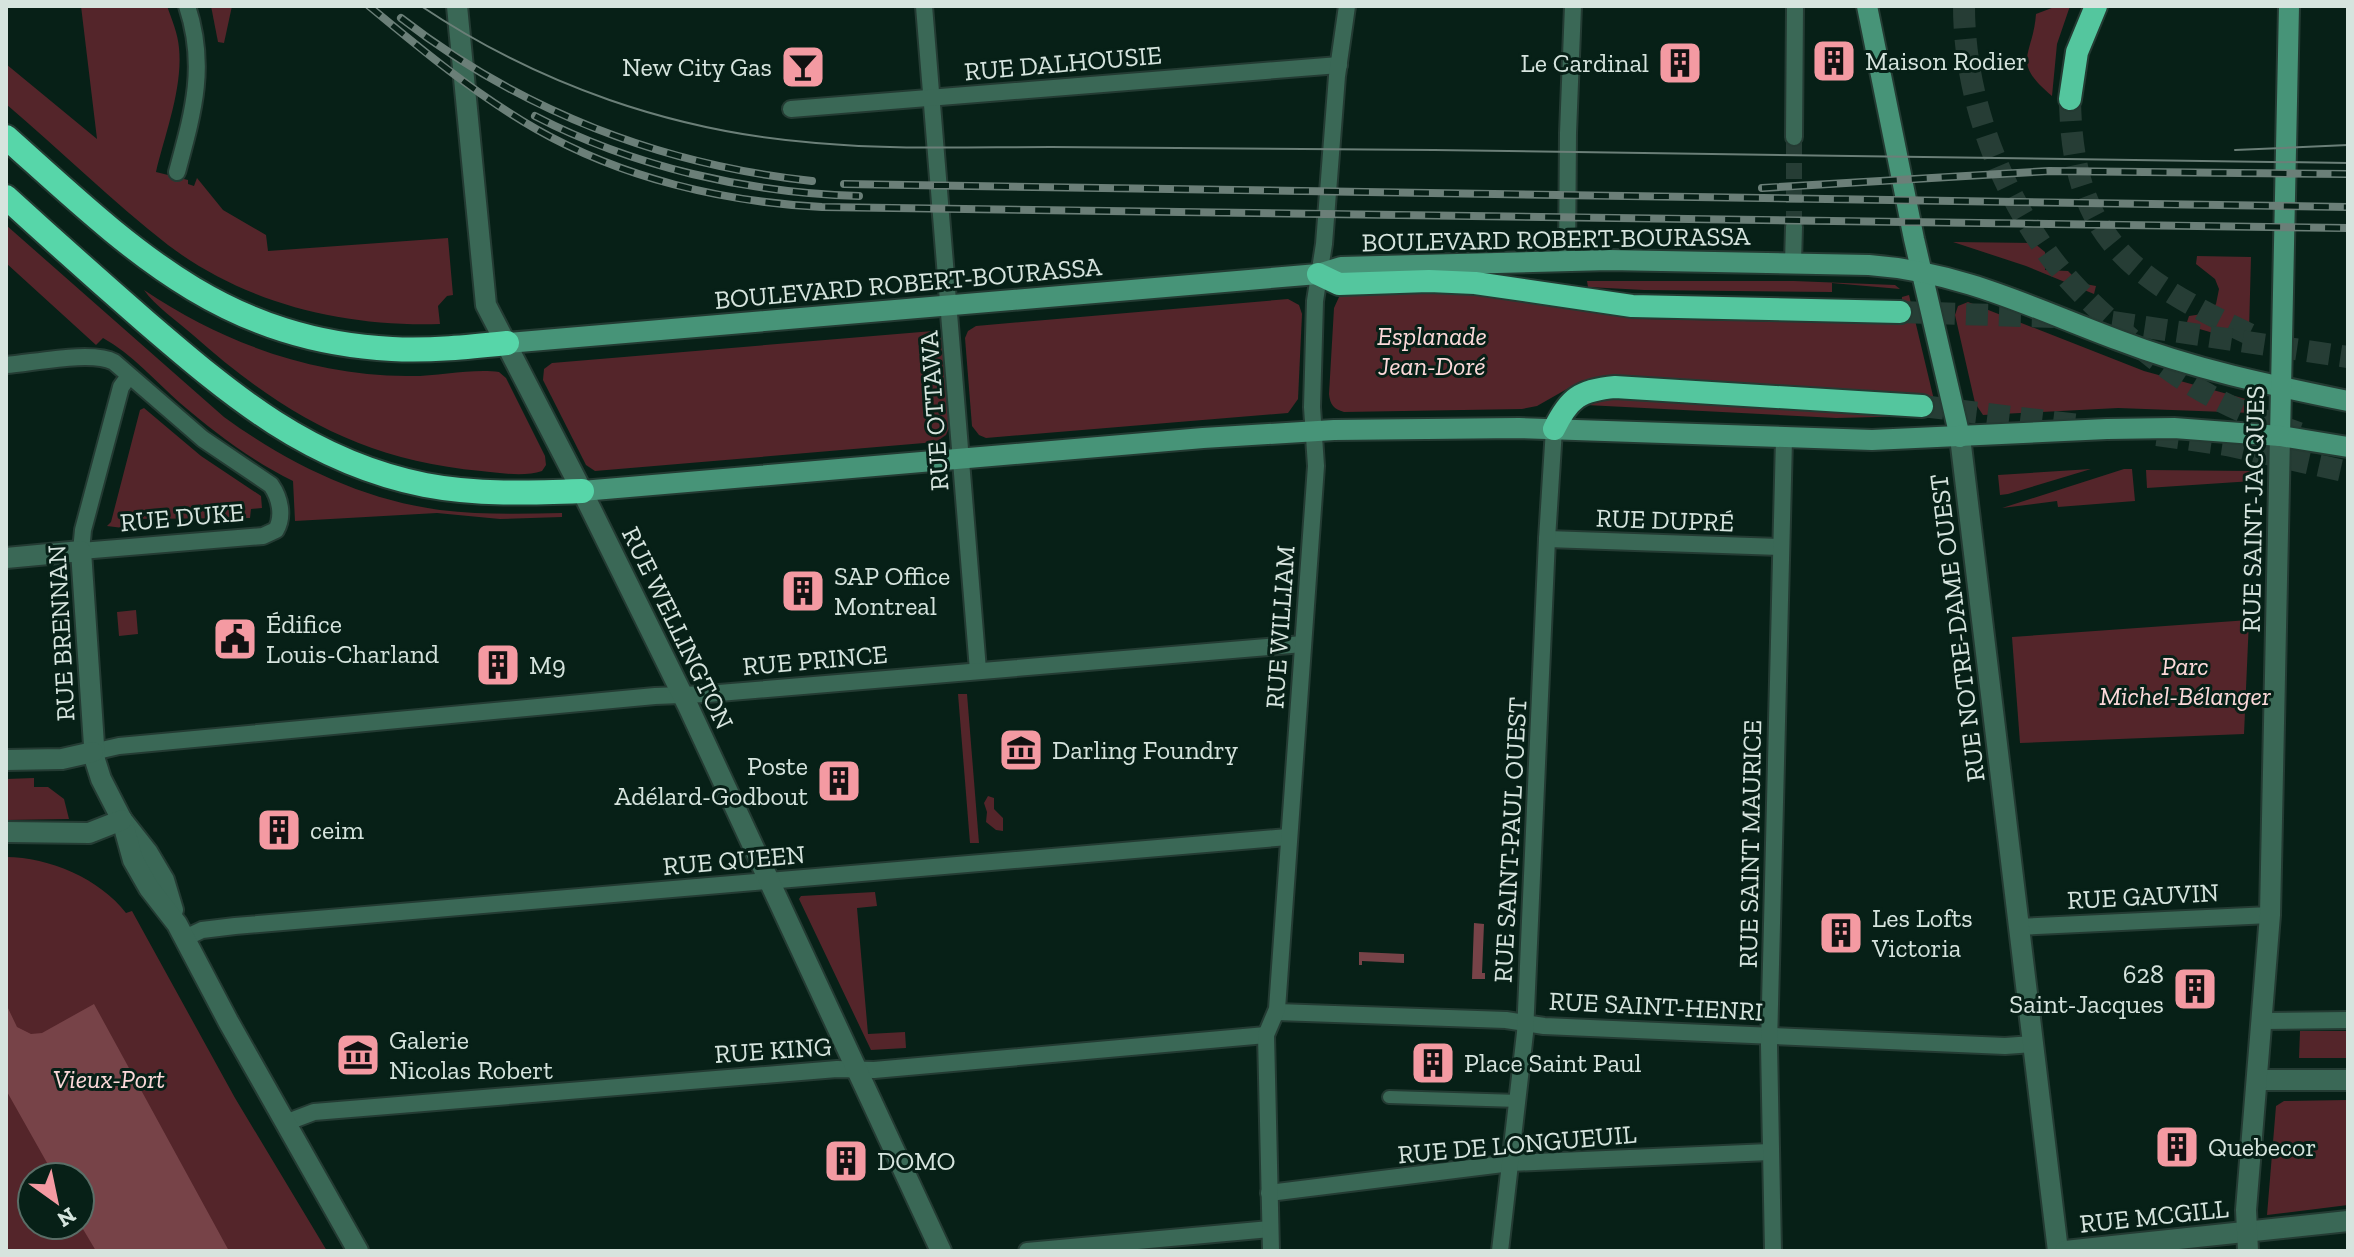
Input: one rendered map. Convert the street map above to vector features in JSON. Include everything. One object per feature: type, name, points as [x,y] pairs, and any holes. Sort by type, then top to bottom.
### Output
[{"type":"highway","points":[[2070,99],[2077,52],[2096,6]]},
{"type":"highway","points":[[6,137],[150,262],[199,294],[254,320],[318,338],[380,348],[425,350],[507,343]]},
{"type":"highway","points":[[6,197],[222,387],[299,439],[357,466],[427,486],[507,493],[582,491]]},
{"type":"highway","points":[[1318,274],[1339,284],[1475,283],[1632,306],[1900,312]]},
{"type":"highway","points":[[1554,429],[1564,408],[1575,398],[1593,390],[1621,387],[1922,406]]},
{"type":"main road","name":"RUE NOTRE-DAME OUEST","points":[[1867,6],[1960,437]]},
{"type":"main road","name":"RUE SAINT-JACQUES","points":[[2280,436],[2289,6]]},
{"type":"main road","name":"BOULEVARD ROBERT-BOURASSA","points":[[507,343],[1318,274],[1341,267],[1567,261],[1793,263],[1884,266],[1922,272],[2009,295],[2097,332],[2178,361],[2348,401]]},
{"type":"main road","points":[[582,491],[1313,430],[1554,429],[1872,440],[2155,428],[2280,436],[2348,447]]},
{"type":"street","points":[[177,172],[198,74],[197,44],[187,6]]},
{"type":"street","name":"RUE WELLINGTON","points":[[457,6],[486,305],[682,695],[859,1069],[941,1251]]},
{"type":"street","name":"RUE OTTAWA","points":[[924,6],[978,670]]},
{"type":"street","name":"RUE WILLIAM","points":[[1271,1251],[1266,1035],[1277,1012],[1316,466],[1313,430],[1314,309],[1324,244],[1347,6]]},
{"type":"street","points":[[1567,261],[1573,6]]},
{"type":"street","points":[[1794,137],[1795,6]]},
{"type":"street","name":"RUE DALHOUSIE","points":[[791,109],[1339,65]]},
{"type":"street","points":[[1793,263],[1794,227]]},
{"type":"street","points":[[6,365],[106,358],[129,376]]},
{"type":"street","name":"RUE DUKE","points":[[6,558],[263,536],[279,527],[280,508],[271,485],[203,439],[129,376]]},
{"type":"street","name":"RUE BRENNAN","points":[[129,376],[121,387],[83,530],[81,551],[93,752],[101,779],[122,820],[133,860],[149,888],[181,931],[358,1251]]},
{"type":"street","name":"RUE SAINT-PAUL OUEST","points":[[1500,1251],[1526,1023],[1554,429]]},
{"type":"street","name":"RUE SAINT-JACQUES","points":[[2247,1242],[2246,1210],[2270,915],[2280,436]]},
{"type":"street","name":"RUE NOTRE-DAME OUEST","points":[[1960,437],[2058,1251]]},
{"type":"street","name":"RUE SAINT MAURICE","points":[[1773,1251],[1769,1036],[1784,439]]},
{"type":"street","name":"RUE DUPRÉ","points":[[1547,539],[1781,547]]},
{"type":"street","name":"RUE PRINCE","points":[[93,752],[119,746],[682,695],[1303,644]]},
{"type":"street","points":[[6,760],[62,759],[93,752]]},
{"type":"street","points":[[6,832],[89,833],[122,820]]},
{"type":"street","name":"RUE QUEEN","points":[[181,931],[1288,837]]},
{"type":"street","name":"RUE GAUVIN","points":[[2018,927],[2270,915]]},
{"type":"street","name":"RUE SAINT-HENRI","points":[[1277,1012],[2005,1046],[2033,1044]]},
{"type":"street","points":[[2262,1021],[2348,1020]]},
{"type":"street","name":"RUE KING","points":[[285,1123],[314,1112],[1266,1035]]},
{"type":"street","points":[[2258,1080],[2348,1080]]},
{"type":"street","points":[[1389,1097],[1519,1101]]},
{"type":"street","name":"RUE DE LONGUEUIL","points":[[1269,1193],[1511,1163],[1770,1152]]},
{"type":"street","name":"RUE MCGILL","points":[[2065,1251],[2247,1242],[2348,1221]]},
{"type":"street","points":[[1027,1251],[1270,1229]]},
{"type":"green space","points":[[81,6],[167,6],[177,38],[180,63],[176,95],[156,172],[188,180],[188,184],[194,186],[197,178],[223,210],[266,235],[268,251],[448,238],[453,295],[447,296],[438,306],[440,324],[404,324],[332,316],[263,297],[198,265],[168,245],[106,193],[6,104],[6,64],[97,139]]},
{"type":"green space","points":[[211,6],[232,6],[224,43],[218,42]]},
{"type":"green space","points":[[2057,6],[2070,6],[2057,44],[2052,96],[2031,74],[2027,58],[2036,14]]},
{"type":"green space","points":[[6,225],[224,417],[299,464],[354,488],[411,505],[471,513],[562,513],[562,517],[500,519],[437,513],[295,521],[293,481],[220,435],[114,344],[103,338],[96,345],[6,263]]},
{"type":"green space","points":[[1953,242],[2034,243],[2045,252],[2045,270],[2068,271],[2080,283],[2096,286],[2094,294],[2026,266]]},
{"type":"green space","points":[[2197,256],[2251,257],[2249,331],[2237,335],[2221,332],[2220,335],[2186,325],[2189,316],[2209,313],[2216,304],[2219,289],[2215,279],[2196,264]]},
{"type":"green space","points":[[1587,281],[1794,281],[1895,285],[1900,289],[1832,283],[1832,292],[1644,290],[1588,287]]},
{"type":"green space","points":[[144,290],[205,326],[302,362],[337,370],[407,376],[499,372],[506,378],[545,456],[546,465],[542,471],[528,474],[488,472],[438,465],[360,444],[325,428],[258,388],[154,302]]},
{"type":"green space","name":"Esplanade Jean-Doré","points":[[1432,292],[1497,296],[1646,319],[1898,324],[1902,297],[1909,295],[1934,400],[1922,403],[1922,395],[1614,375],[1581,381],[1537,406],[1522,409],[1344,412],[1335,408],[1329,394],[1334,308],[1339,297]]},
{"type":"green space","name":"Esplanade Jean-Doré","points":[[1288,299],[1299,305],[1302,314],[1298,399],[1288,413],[986,438],[972,426],[965,338],[968,331],[976,326]]},
{"type":"green space","points":[[1968,302],[2144,371],[2253,401],[2255,411],[2118,408],[1983,415],[1975,403],[1955,315],[1958,306]]},
{"type":"green space","points":[[933,331],[939,334],[942,342],[949,428],[946,435],[936,442],[595,471],[586,465],[543,380],[544,369],[552,363]]},
{"type":"green space","points":[[1616,398],[1921,416],[1836,418],[1586,405]]},
{"type":"green space","points":[[144,408],[201,456],[261,496],[262,508],[251,509],[250,518],[132,519],[131,529],[107,526],[111,522],[140,410]]},
{"type":"green space","points":[[2091,469],[2008,494],[2000,495],[1998,475]]},
{"type":"green space","points":[[2132,469],[2135,501],[2058,507],[2057,501],[2002,508]]},
{"type":"green space","points":[[2146,470],[2252,471],[2253,481],[2147,488]]},
{"type":"green space","points":[[136,610],[138,634],[119,636],[117,612]]},
{"type":"green space","name":"Parc Michel-Bélanger","points":[[2249,620],[2244,734],[2020,743],[2012,637]]},
{"type":"green space","points":[[958,694],[967,694],[979,843],[970,843]]},
{"type":"green space","points":[[34,778],[34,787],[48,787],[64,799],[69,819],[6,820],[6,779]]},
{"type":"green space","points":[[988,796],[994,798],[994,809],[1003,818],[1003,831],[986,822],[984,803]]},
{"type":"green space","name":"Vieux-Port","points":[[6,857],[39,861],[72,872],[102,890],[126,913],[132,911],[235,1098],[327,1251],[6,1251]]},
{"type":"green space","points":[[875,892],[877,906],[857,908],[868,1034],[905,1032],[906,1048],[871,1050],[799,899],[801,896]]},
{"type":"green space","points":[[2300,1031],[2348,1031],[2348,1058],[2299,1058]]},
{"type":"green space","points":[[2348,1100],[2348,1205],[2267,1215],[2276,1106],[2284,1101]]},
{"type":"shaded area","points":[[1474,923],[1484,924],[1482,973],[1485,973],[1485,979],[1472,979]]},
{"type":"shaded area","points":[[1359,952],[1404,954],[1404,963],[1362,961],[1359,965]]},
{"type":"shaded area","points":[[6,1004],[17,1027],[31,1034],[42,1033],[94,1004],[229,1251],[96,1251],[90,1241],[96,1241],[96,1161],[46,1161],[6,1090]]},
{"type":"tunnel","points":[[1964,6],[1970,71],[1986,134],[2012,195],[2054,262],[2101,312],[2174,374],[2231,406],[2299,433]]},
{"type":"tunnel","points":[[2070,99],[2074,147],[2083,187],[2097,221],[2117,248],[2142,272],[2173,294],[2251,335]]},
{"type":"tunnel","points":[[1794,137],[1794,227]]},
{"type":"tunnel","points":[[1900,312],[2054,317]]},
{"type":"tunnel","points":[[2112,322],[2348,357]]},
{"type":"tunnel","points":[[1922,406],[2079,425]]},
{"type":"tunnel","points":[[2157,435],[2227,445],[2348,472]]},
{"type":"tram line","points":[[421,6],[513,59],[610,100],[711,128],[816,143],[904,147],[1386,149],[2348,163]]},
{"type":"tram line","points":[[2235,150],[2348,145]]},
{"type":"railway","points":[[369,6],[470,86],[536,129],[569,146],[638,174],[748,200],[822,207],[2348,228]]},
{"type":"railway","points":[[401,18],[495,80],[595,128],[701,162],[812,181]]},
{"type":"railway","points":[[535,116],[612,150],[692,174],[776,189],[859,196]]},
{"type":"railway","points":[[1762,188],[2049,171],[2348,174]]},
{"type":"railway","points":[[844,184],[2348,207]]},
{"type":"place","name":"Maison Rodier","points":[[1834,61]]},
{"type":"place","name":"Le Cardinal","points":[[1680,63]]},
{"type":"place","name":"New City Gas","points":[[803,67]]},
{"type":"place","name":"SAP Office Montreal","points":[[803,591]]},
{"type":"place","name":"Édifice Louis-Charland","points":[[235,639]]},
{"type":"place","name":"M9","points":[[498,665]]},
{"type":"place","name":"Darling Foundry","points":[[1021,750]]},
{"type":"place","name":"Poste Adélard-Godbout","points":[[839,781]]},
{"type":"place","name":"ceim","points":[[279,830]]},
{"type":"place","name":"Les Lofts Victoria","points":[[1841,933]]},
{"type":"place","name":"628 Saint-Jacques","points":[[2195,989]]},
{"type":"place","name":"Galerie Nicolas Robert","points":[[358,1055]]},
{"type":"place","name":"Place Saint Paul","points":[[1433,1063]]},
{"type":"place","name":"Quebecor","points":[[2177,1147]]},
{"type":"place","name":"DOMO","points":[[846,1161]]}]
